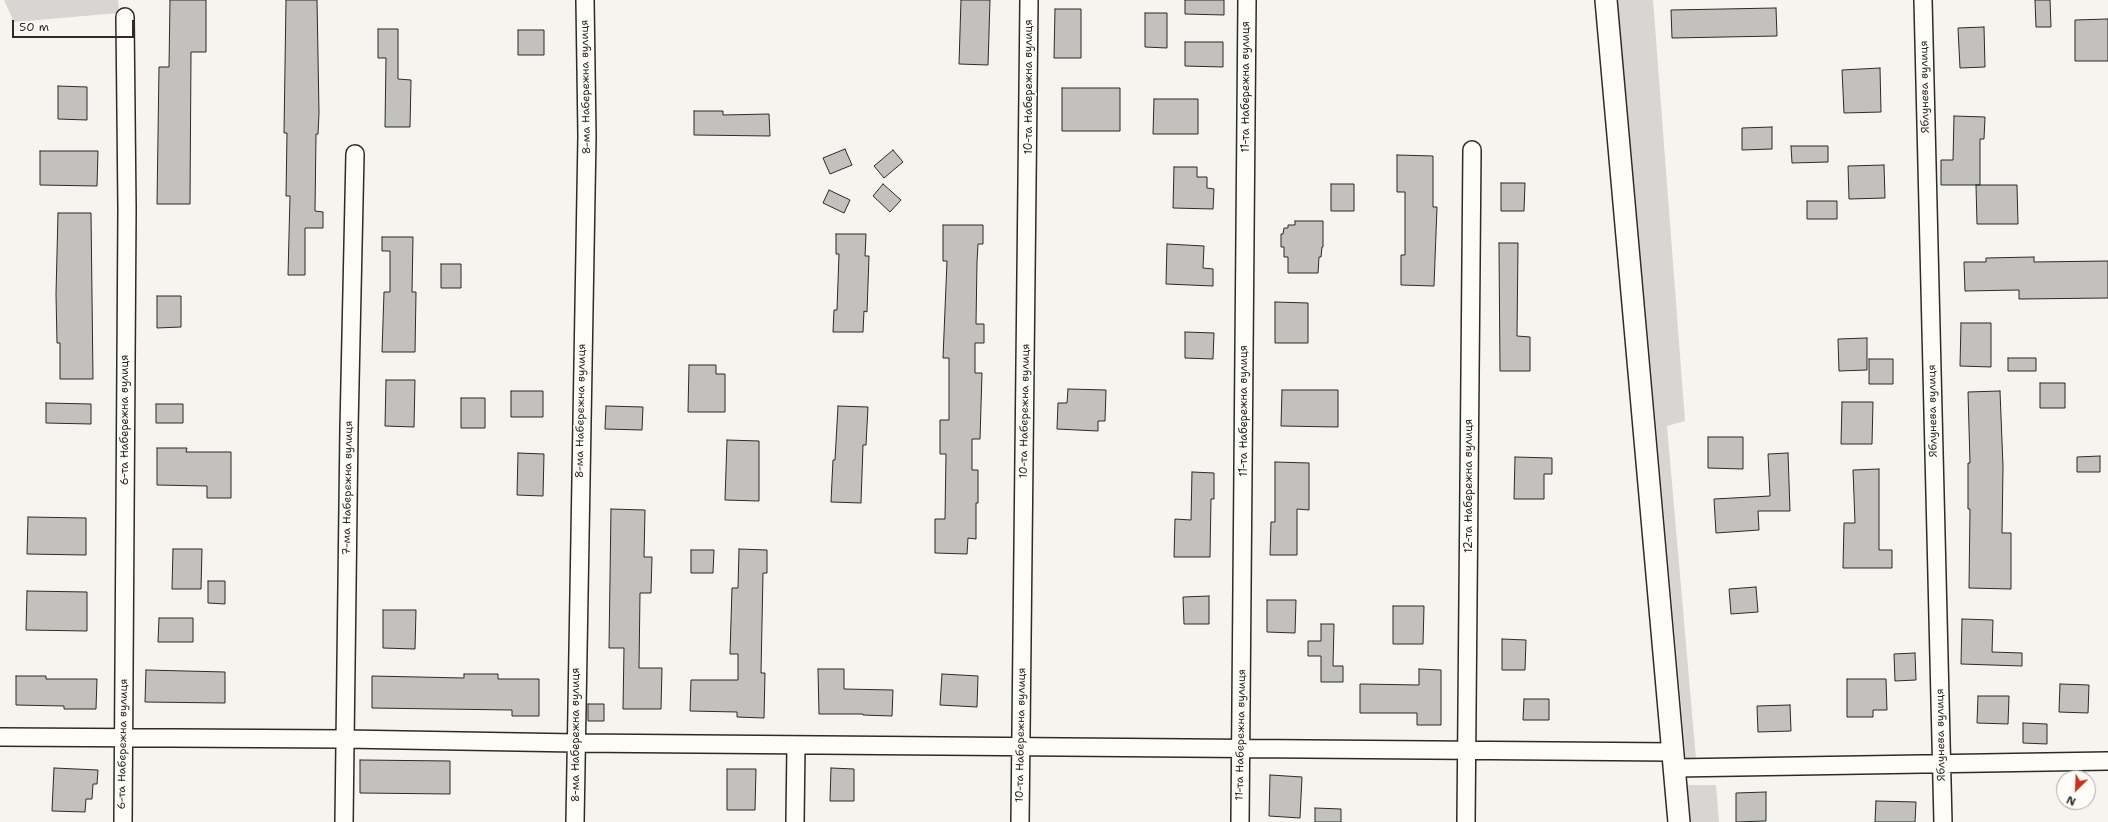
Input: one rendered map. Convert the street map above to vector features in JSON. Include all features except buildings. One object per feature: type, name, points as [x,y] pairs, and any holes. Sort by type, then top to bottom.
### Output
[{"type":"street","name":"8-ма Набережна вулиця","points":[[575,822],[587,136],[585,0]]},
{"type":"street","name":"10-та Набережна вулиця","points":[[1020,822],[1029,0]]},
{"type":"street","name":"11-та Набережна вулиця","points":[[1240,822],[1247,0]]},
{"type":"street","points":[[1606,0],[1679,822]]},
{"type":"street","name":"Яблунева вулиця","points":[[1923,0],[1943,822]]},
{"type":"street","name":"6-та Набережна вулиця","points":[[123,822],[127,209],[125,17]]},
{"type":"street","name":"12-та Набережна вулиця","points":[[1466,822],[1472,150]]},
{"type":"street","name":"7-ма Набережна вулиця","points":[[344,822],[349,428],[355,154]]},
{"type":"street","points":[[0,737],[1241,748],[1467,752],[1674,760],[1941,764],[2108,761]]},
{"type":"street","points":[[795,822],[796,744]]},
{"type":"shaded area","points":[[4,0],[118,0],[119,13],[14,22]]},
{"type":"shaded area","points":[[1618,0],[1653,0],[1685,421],[1667,426],[1696,759],[1686,760]]},
{"type":"shaded area","points":[[1688,785],[1716,785],[1719,822],[1691,822]]}]
